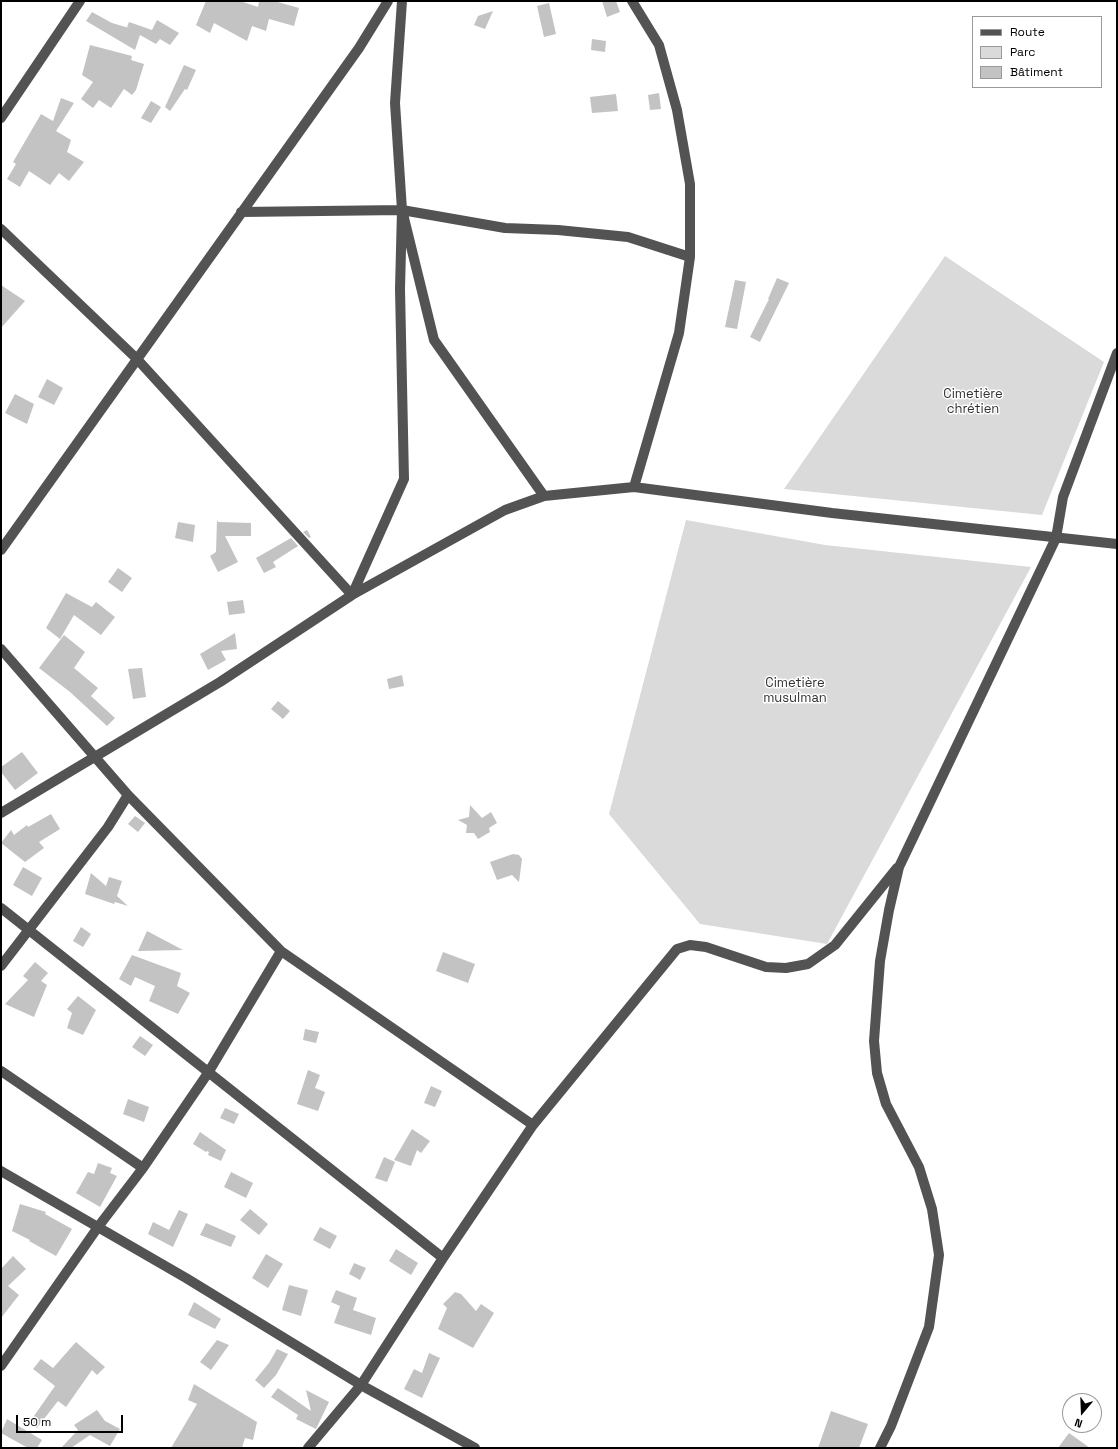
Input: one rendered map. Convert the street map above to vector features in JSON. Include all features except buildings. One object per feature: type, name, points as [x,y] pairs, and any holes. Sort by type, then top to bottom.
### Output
[{"type":"street","points":[[1,118],[80,1]]},
{"type":"street","points":[[1,550],[360,48],[388,1]]},
{"type":"street","points":[[352,595],[404,479],[400,289],[402,210],[395,103],[402,1]]},
{"type":"street","points":[[632,1],[659,45],[677,110],[690,184],[690,257],[679,332],[634,487]]},
{"type":"street","points":[[242,212],[402,210],[505,228],[558,230],[628,237],[690,257]]},
{"type":"street","points":[[402,210],[434,340],[544,496]]},
{"type":"street","points":[[1,229],[137,359],[352,595]]},
{"type":"street","points":[[308,1448],[361,1385],[443,1258],[533,1125],[677,950],[690,946],[706,947],[766,967],[786,968],[808,964],[835,945],[899,867],[1056,538],[1063,497],[1117,353]]},
{"type":"street","points":[[1,813],[220,682],[352,595],[505,510],[544,496],[634,487],[832,513],[1117,544]]},
{"type":"street","points":[[1,649],[128,795],[281,951],[533,1125]]},
{"type":"street","points":[[1,966],[108,827],[128,795]]},
{"type":"street","points":[[880,1448],[891,1426],[929,1327],[939,1255],[932,1209],[919,1167],[886,1104],[877,1073],[874,1041],[880,961],[899,867]]},
{"type":"street","points":[[1,908],[443,1258]]},
{"type":"street","points":[[1,1366],[98,1227],[143,1168],[208,1073],[281,951]]},
{"type":"street","points":[[1,1071],[143,1168]]},
{"type":"street","points":[[1,1171],[186,1278],[361,1385],[475,1448]]},
{"type":"green space","name":"Cimetière chrétien","points":[[945,256],[1104,362],[1042,515],[784,489]]},
{"type":"green space","name":"Cimetière musulman","points":[[686,520],[825,545],[1031,567],[827,944],[700,924],[609,814]]}]
